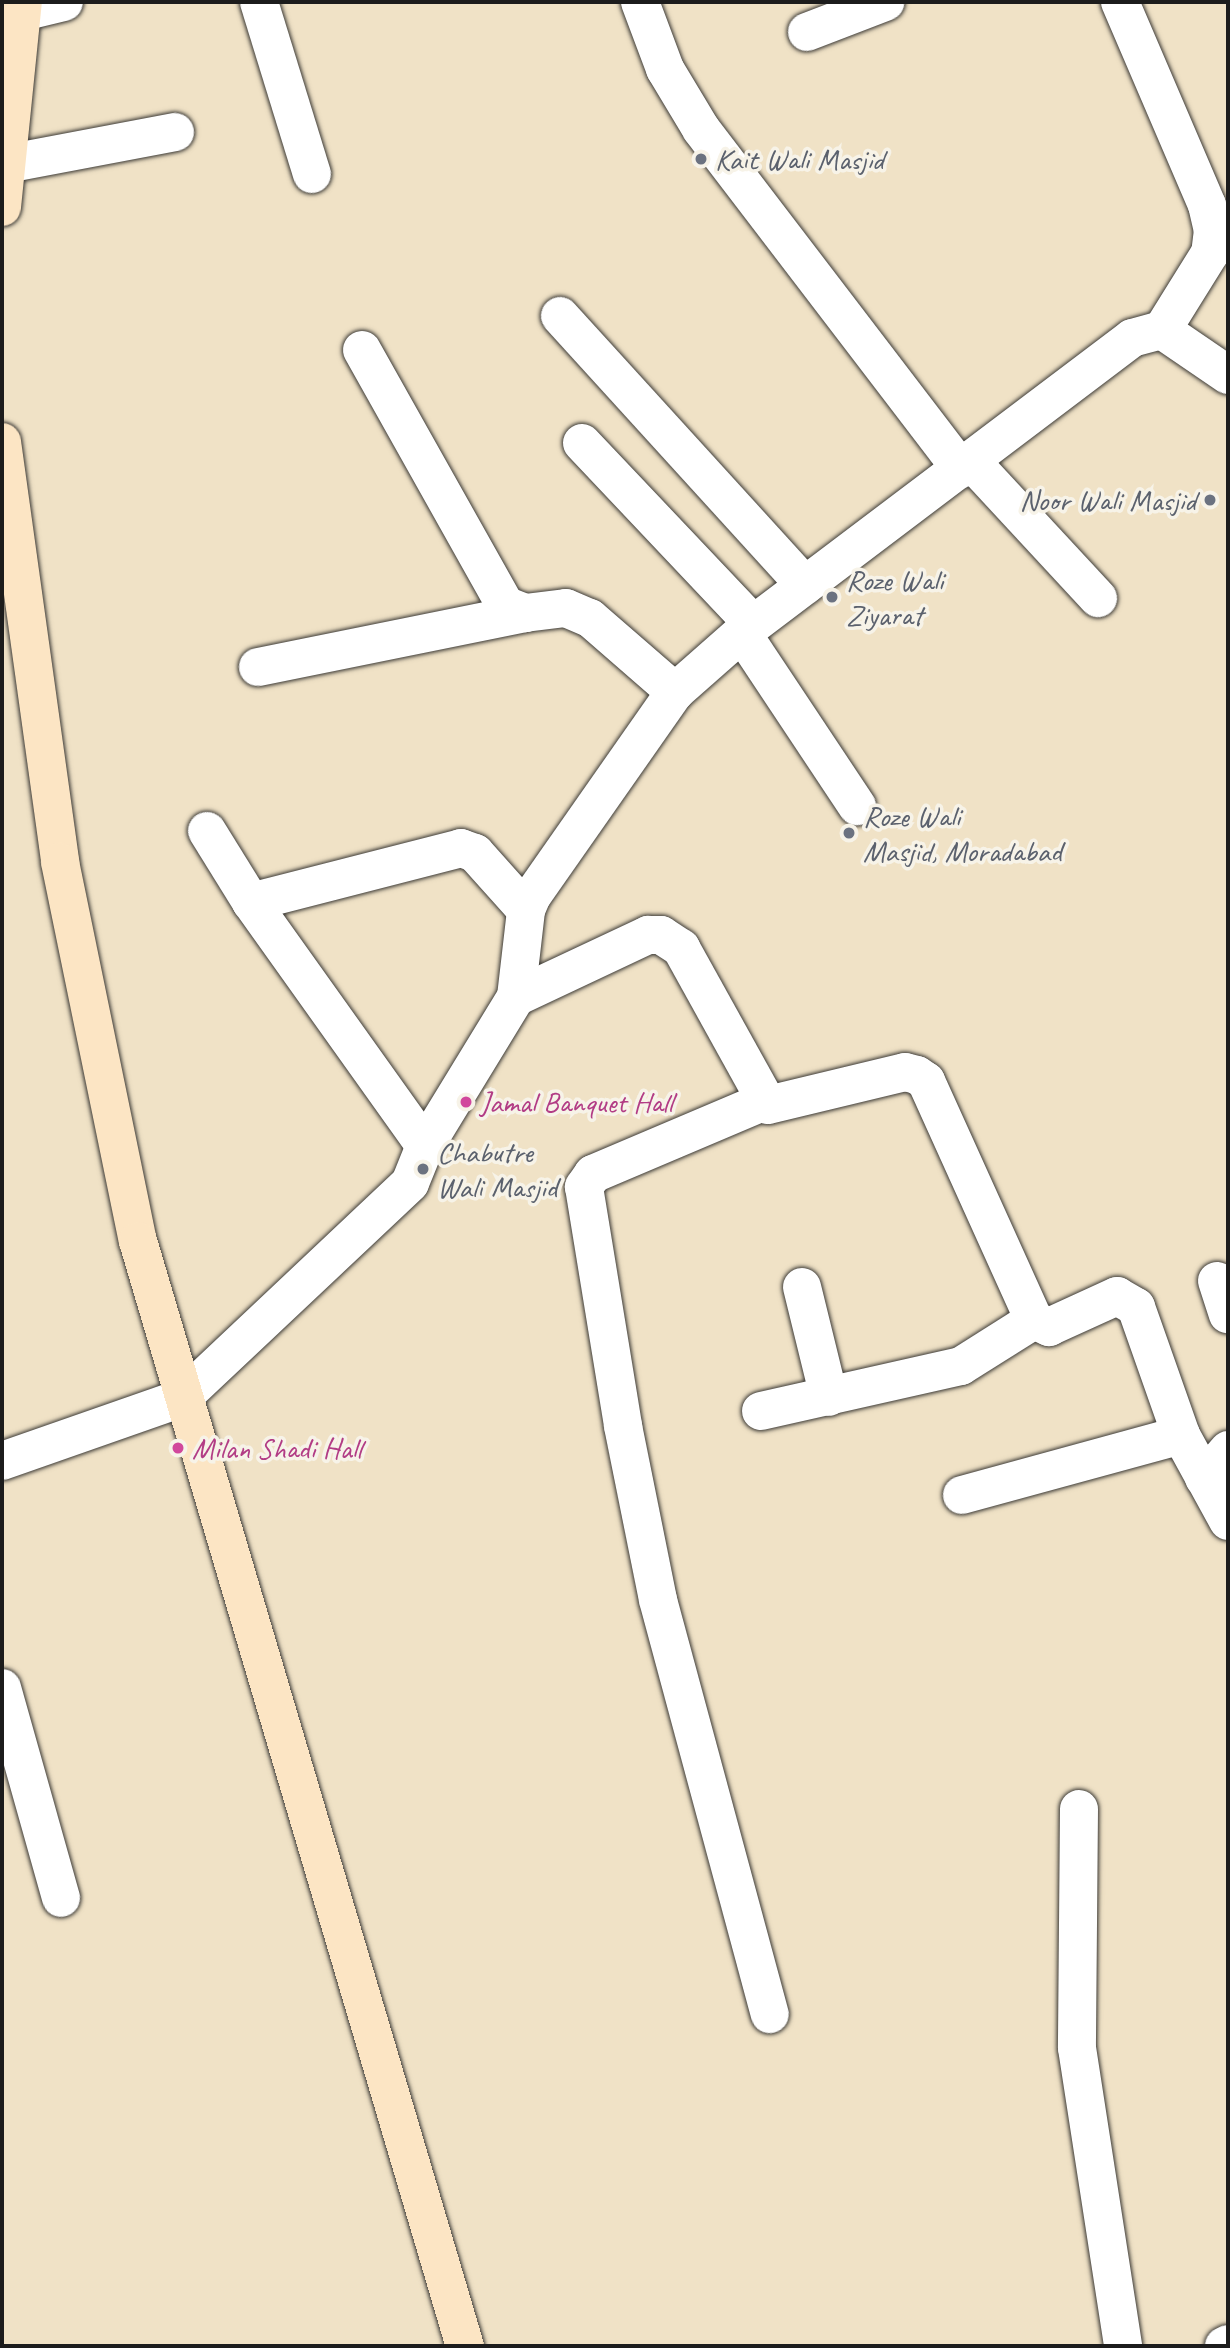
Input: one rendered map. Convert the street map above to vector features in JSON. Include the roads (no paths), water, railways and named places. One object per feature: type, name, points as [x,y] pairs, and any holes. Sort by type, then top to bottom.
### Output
[{"type":"street","points":[[2,207],[8,83],[23,7],[64,2]]},
{"type":"street","points":[[259,2],[312,174]]},
{"type":"street","points":[[640,2],[665,69],[701,129],[966,465],[1098,598]]},
{"type":"street","points":[[807,32],[885,2]]},
{"type":"street","points":[[2,1461],[182,1398],[410,1183],[425,1146],[516,997],[526,910],[675,692],[748,628],[1132,338],[1162,330],[1210,253],[1213,230],[1207,205],[1120,2]]},
{"type":"street","points":[[6,164],[175,132]]},
{"type":"street","points":[[559,316],[805,585]]},
{"type":"street","points":[[1162,330],[1228,376]]},
{"type":"street","points":[[362,350],[505,605],[525,613]]},
{"type":"street","points":[[2,442],[60,862],[138,1241],[182,1398],[465,2346]]},
{"type":"street","points":[[582,443],[748,628],[857,806]]},
{"type":"street","points":[[258,667],[525,613],[566,608],[590,618],[675,692]]},
{"type":"street","points":[[207,831],[251,902],[425,1146]]},
{"type":"street","points":[[251,902],[461,848],[475,853],[526,910]]},
{"type":"street","points":[[516,997],[648,935],[673,939],[765,1101]]},
{"type":"street","points":[[770,2014],[658,1600],[623,1426],[584,1187],[593,1174],[765,1101],[778,1105],[905,1072],[926,1081],[1034,1320],[1049,1327],[1117,1296],[1127,1299],[1136,1307],[1181,1434],[1216,1464],[1228,1521]]},
{"type":"street","points":[[802,1286],[829,1397]]},
{"type":"street","points":[[761,1411],[961,1366],[1034,1320]]},
{"type":"street","points":[[962,1495],[1181,1434]]},
{"type":"street","points":[[2,1688],[61,1898]]},
{"type":"street","points":[[1079,1809],[1077,2048],[1123,2346]]},
{"type":"place","name":"Kait Wali Masjid","points":[[701,159]]},
{"type":"place","name":"Noor Wali Masjid","points":[[1210,500]]},
{"type":"place","name":"Roze Wali Ziyarat","points":[[832,597]]},
{"type":"place","name":"Roze Wali Masjid, Moradabad","points":[[849,833]]},
{"type":"place","name":"Jamal Banquet Hall","points":[[466,1102]]},
{"type":"place","name":"Chabutre Wali Masjid","points":[[423,1169]]},
{"type":"place","name":"Milan Shadi Hall","points":[[178,1448]]}]
